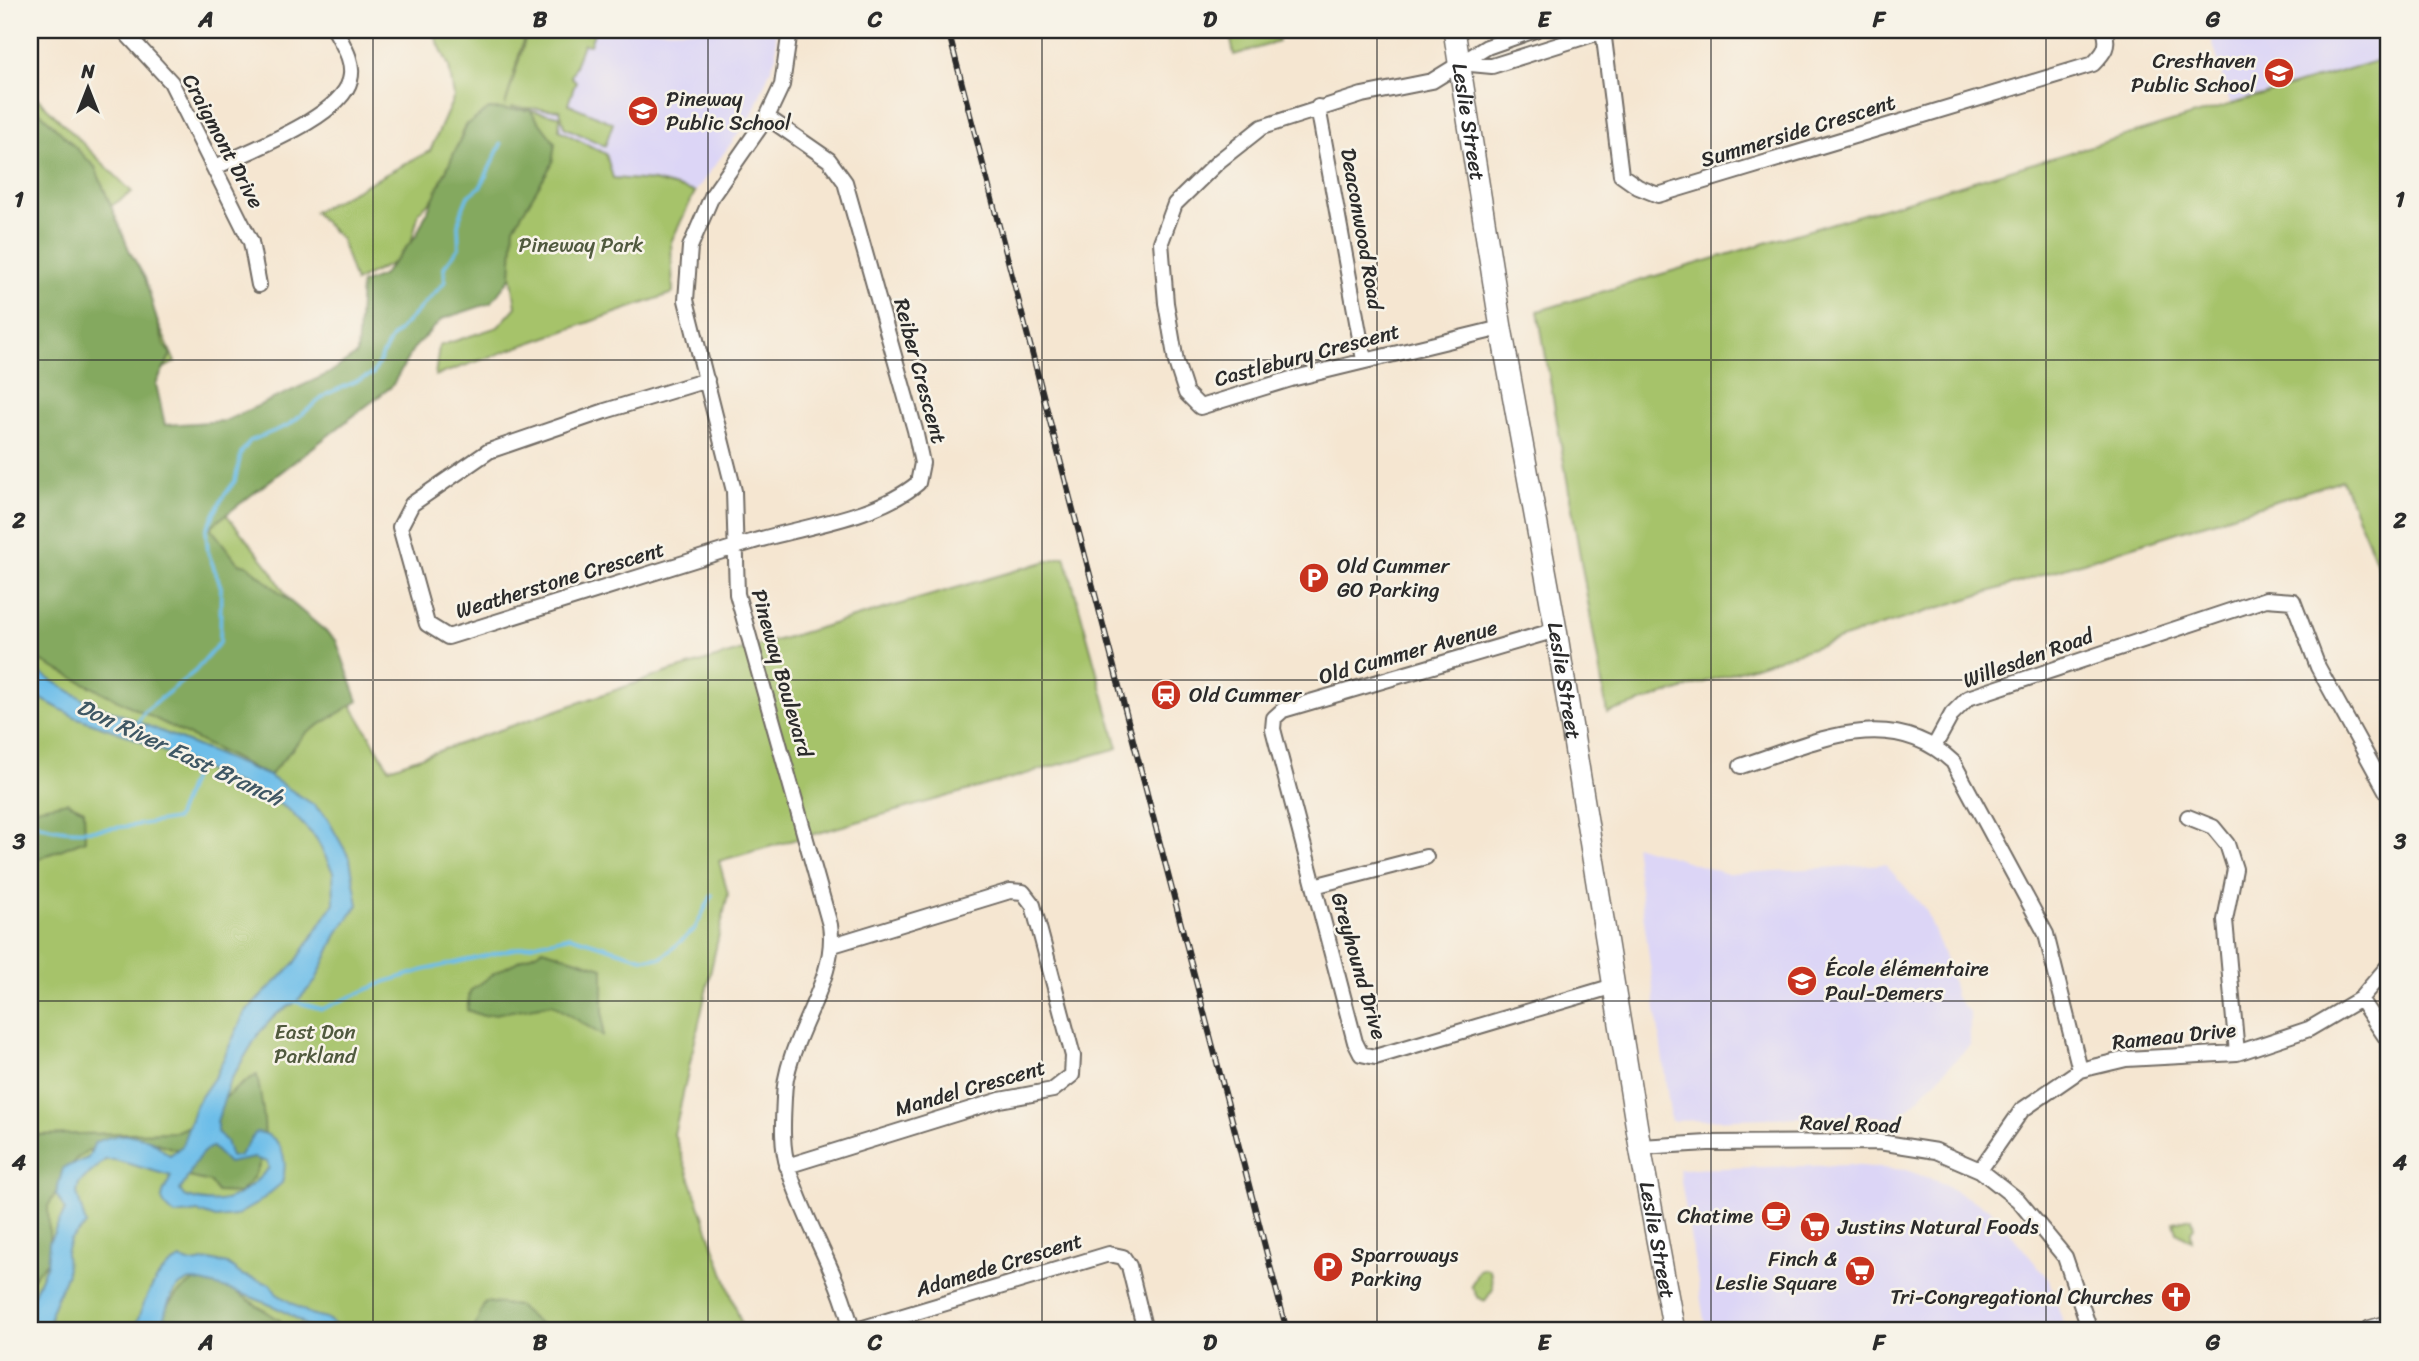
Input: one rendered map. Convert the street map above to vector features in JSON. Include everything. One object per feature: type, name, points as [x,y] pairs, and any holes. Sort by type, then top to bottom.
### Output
[{"type":"main road","name":"Leslie Street","points":[[1454,30],[1501,328],[1556,630],[1671,1325]]},
{"type":"main road","points":[[2371,1331],[2389,1326]]},
{"type":"street","name":"Craigmont Drive","points":[[123,30],[171,82],[216,167],[251,242],[259,285]]},
{"type":"street","points":[[216,167],[316,117],[343,98],[351,79],[349,57],[335,30]]},
{"type":"street","name":"Pineway Boulevard","points":[[790,30],[782,85],[767,117],[712,196],[690,247],[686,300],[734,491],[737,594],[829,914],[833,945],[792,1054],[784,1094],[787,1166],[844,1299],[853,1331]]},
{"type":"street","name":"Castlebury Crescent","points":[[1501,328],[1364,360],[1200,407],[1186,393],[1176,362],[1161,242],[1175,204],[1219,161],[1262,127],[1318,107],[1432,81],[1487,47],[1535,30]]},
{"type":"street","points":[[1460,63],[1492,66],[1604,30]]},
{"type":"street","name":"Summerside Crescent","points":[[1604,30],[1621,175],[1638,187],[1658,195],[2093,64],[2105,52],[2108,39],[2104,30]]},
{"type":"street","name":"Deaconwood Road","points":[[1318,107],[1364,360]]},
{"type":"street","name":"Reiber Crescent","points":[[736,547],[813,527],[902,496],[918,484],[922,463],[845,182],[829,160],[767,117]]},
{"type":"street","name":"Weatherstone Crescent","points":[[707,380],[579,419],[489,451],[412,504],[400,527],[427,624],[448,637],[736,547]]},
{"type":"street","name":"Willesden Road","points":[[1934,745],[1952,714],[1968,698],[2266,599],[2293,601],[2318,667],[2389,796]]},
{"type":"street","name":"Old Cummer Avenue","points":[[1274,718],[1283,710],[1556,630]]},
{"type":"street","name":"Greyhound Drive","points":[[1274,718],[1272,729],[1355,1042],[1362,1054],[1375,1057],[1614,986]]},
{"type":"street","points":[[1741,766],[1845,733],[1890,730],[1934,745],[1953,762],[2046,934],[2080,1070]]},
{"type":"street","points":[[2188,817],[2213,827],[2227,844],[2235,869],[2225,920],[2236,1053]]},
{"type":"street","points":[[1314,886],[1426,857]]},
{"type":"street","name":"Mandel Crescent","points":[[787,1166],[1000,1100],[1053,1090],[1072,1075],[1073,1056],[1033,905],[1023,892],[1010,891],[833,945]]},
{"type":"street","name":"Rameau Drive","points":[[1980,1170],[2022,1110],[2080,1070],[2126,1059],[2236,1053],[2309,1029],[2360,999],[2389,965]]},
{"type":"street","points":[[2360,999],[2389,1042]]},
{"type":"street","name":"Ravel Road","points":[[1640,1147],[1708,1143],[1878,1142],[1936,1151],[1980,1170],[2018,1200],[2065,1257],[2090,1331]]},
{"type":"street","name":"Adamede Crescent","points":[[853,1331],[1109,1254],[1124,1257],[1129,1266],[1145,1331]]},
{"type":"shaded area","name":"Pineway Public School","points":[[526,30],[776,30],[776,56],[752,115],[695,192],[654,181],[613,178],[606,154],[504,106]]},
{"type":"shaded area","name":"Cresthaven Public School","points":[[2209,30],[2389,30],[2389,57],[2230,103]]},
{"type":"shaded area","name":"École élémentaire Paul-Demers","points":[[1634,845],[1728,874],[1885,864],[1926,910],[1948,965],[1955,997],[1970,1013],[1970,1045],[1898,1119],[1865,1115],[1671,1121]]},
{"type":"shaded area","points":[[1848,1165],[1906,1170],[1937,1181],[1992,1211],[2049,1280],[2066,1331],[1706,1331],[1679,1169]]},
{"type":"green space","name":"Pineway Park","points":[[432,30],[526,30],[505,106],[528,30],[595,30],[590,45],[583,44],[571,77],[576,81],[568,104],[613,123],[605,146],[564,127],[560,110],[511,107],[560,116],[559,130],[606,154],[613,178],[654,181],[695,192],[671,242],[673,293],[435,376],[439,346],[498,327],[516,307],[501,208],[498,120],[466,124],[438,194],[419,212],[408,255],[355,282],[341,239],[314,212],[430,151],[454,97],[449,66]]},
{"type":"green space","points":[[1229,30],[1276,30],[1278,42],[1234,55]]},
{"type":"green space","points":[[2389,57],[2389,591],[2342,480],[1607,713],[1538,311]]},
{"type":"green space","name":"East Don Parkland","points":[[30,91],[132,192],[108,208],[175,362],[144,379],[162,434],[271,570],[389,768],[668,672],[1065,556],[1118,748],[719,861],[728,894],[674,1134],[744,1331],[30,1331]]},
{"type":"green space","points":[[30,102],[95,167],[130,252],[145,278],[164,345],[171,354],[156,384],[165,425],[225,421],[328,374],[357,354],[361,284],[382,276],[416,236],[467,125],[489,109],[530,110],[555,143],[552,164],[514,227],[511,277],[491,303],[442,319],[413,349],[392,386],[210,527],[238,563],[247,565],[336,640],[358,701],[305,734],[269,776],[30,656]]},
{"type":"green space","points":[[67,802],[84,810],[85,840],[30,862],[30,809]]},
{"type":"green space","points":[[543,949],[603,968],[603,1036],[552,1004],[483,1016],[467,1010],[470,991],[496,972]]},
{"type":"green space","points":[[257,1075],[264,1122],[263,1153],[251,1181],[239,1193],[217,1192],[210,1182],[188,1177],[181,1151],[139,1137],[87,1151],[75,1160],[48,1206],[50,1258],[30,1281],[30,1135],[174,1132],[197,1121]]},
{"type":"green space","points":[[2192,1218],[2192,1241],[2177,1232],[2174,1222]]},
{"type":"green space","points":[[1479,1270],[1490,1270],[1493,1289],[1485,1301],[1477,1297],[1471,1286]]},
{"type":"green space","points":[[200,1276],[222,1283],[281,1321],[279,1331],[147,1331],[176,1295]]},
{"type":"green space","points":[[485,1302],[518,1306],[547,1331],[473,1331]]},
{"type":"water","name":"Don River East Branch","points":[[30,667],[83,699],[269,776],[314,805],[327,818],[350,859],[358,905],[338,932],[315,982],[296,1002],[275,1015],[259,1033],[229,1083],[217,1122],[217,1132],[226,1141],[231,1157],[239,1156],[256,1132],[272,1138],[284,1157],[282,1183],[258,1203],[235,1216],[216,1218],[198,1212],[175,1215],[162,1200],[171,1176],[115,1160],[105,1160],[79,1183],[77,1193],[86,1225],[70,1240],[66,1253],[67,1273],[51,1312],[50,1331],[30,1331],[30,1302],[47,1264],[49,1242],[65,1210],[56,1194],[63,1168],[88,1158],[95,1142],[110,1137],[130,1135],[144,1138],[170,1155],[182,1146],[196,1104],[216,1075],[245,1012],[295,963],[334,903],[333,872],[316,838],[289,810],[269,798],[129,736],[75,717],[30,693]],"holes":[[[212,1147],[228,1163],[254,1158],[267,1162],[269,1168],[250,1187],[221,1201],[198,1200],[184,1196],[180,1190],[206,1150]]]},
{"type":"water","points":[[181,1259],[192,1263],[210,1260],[227,1264],[242,1275],[270,1284],[277,1294],[310,1314],[326,1318],[343,1331],[312,1331],[302,1322],[272,1306],[238,1292],[191,1280],[183,1283],[173,1294],[159,1331],[134,1331],[150,1289],[163,1271]]},
{"type":"waterway","points":[[138,722],[145,711],[194,672],[220,642],[221,587],[208,552],[206,530],[223,497],[235,481],[241,453],[250,441],[289,425],[327,394],[373,374],[391,339],[445,282],[444,267],[459,248],[458,225],[463,208],[468,196],[481,186],[501,144]]},
{"type":"waterway","points":[[30,819],[44,826],[80,830],[100,830],[176,819],[197,765]]},
{"type":"waterway","points":[[293,1001],[322,1009],[385,982],[424,970],[570,936],[642,958],[661,958],[694,930],[712,895]]},
{"type":"waterway","points":[[580,1331],[581,1325]]},
{"type":"railway","points":[[948,30],[1287,1331]]},
{"type":"place","name":"Cresthaven Public School","points":[[2279,73]]},
{"type":"place","name":"Pineway Public School","points":[[643,111]]},
{"type":"place","name":"Old Cummer GO Parking","points":[[1314,578]]},
{"type":"place","name":"Old Cummer","points":[[1166,695]]},
{"type":"place","name":"École élémentaire Paul-Demers","points":[[1802,981]]},
{"type":"place","name":"Chatime","points":[[1776,1216]]},
{"type":"place","name":"Justins Natural Foods","points":[[1815,1227]]},
{"type":"place","name":"Sparroways Parking","points":[[1328,1267]]},
{"type":"place","name":"Finch & Leslie Square","points":[[1860,1271]]},
{"type":"place","name":"Tri-Congregational Churches","points":[[2176,1297]]}]
